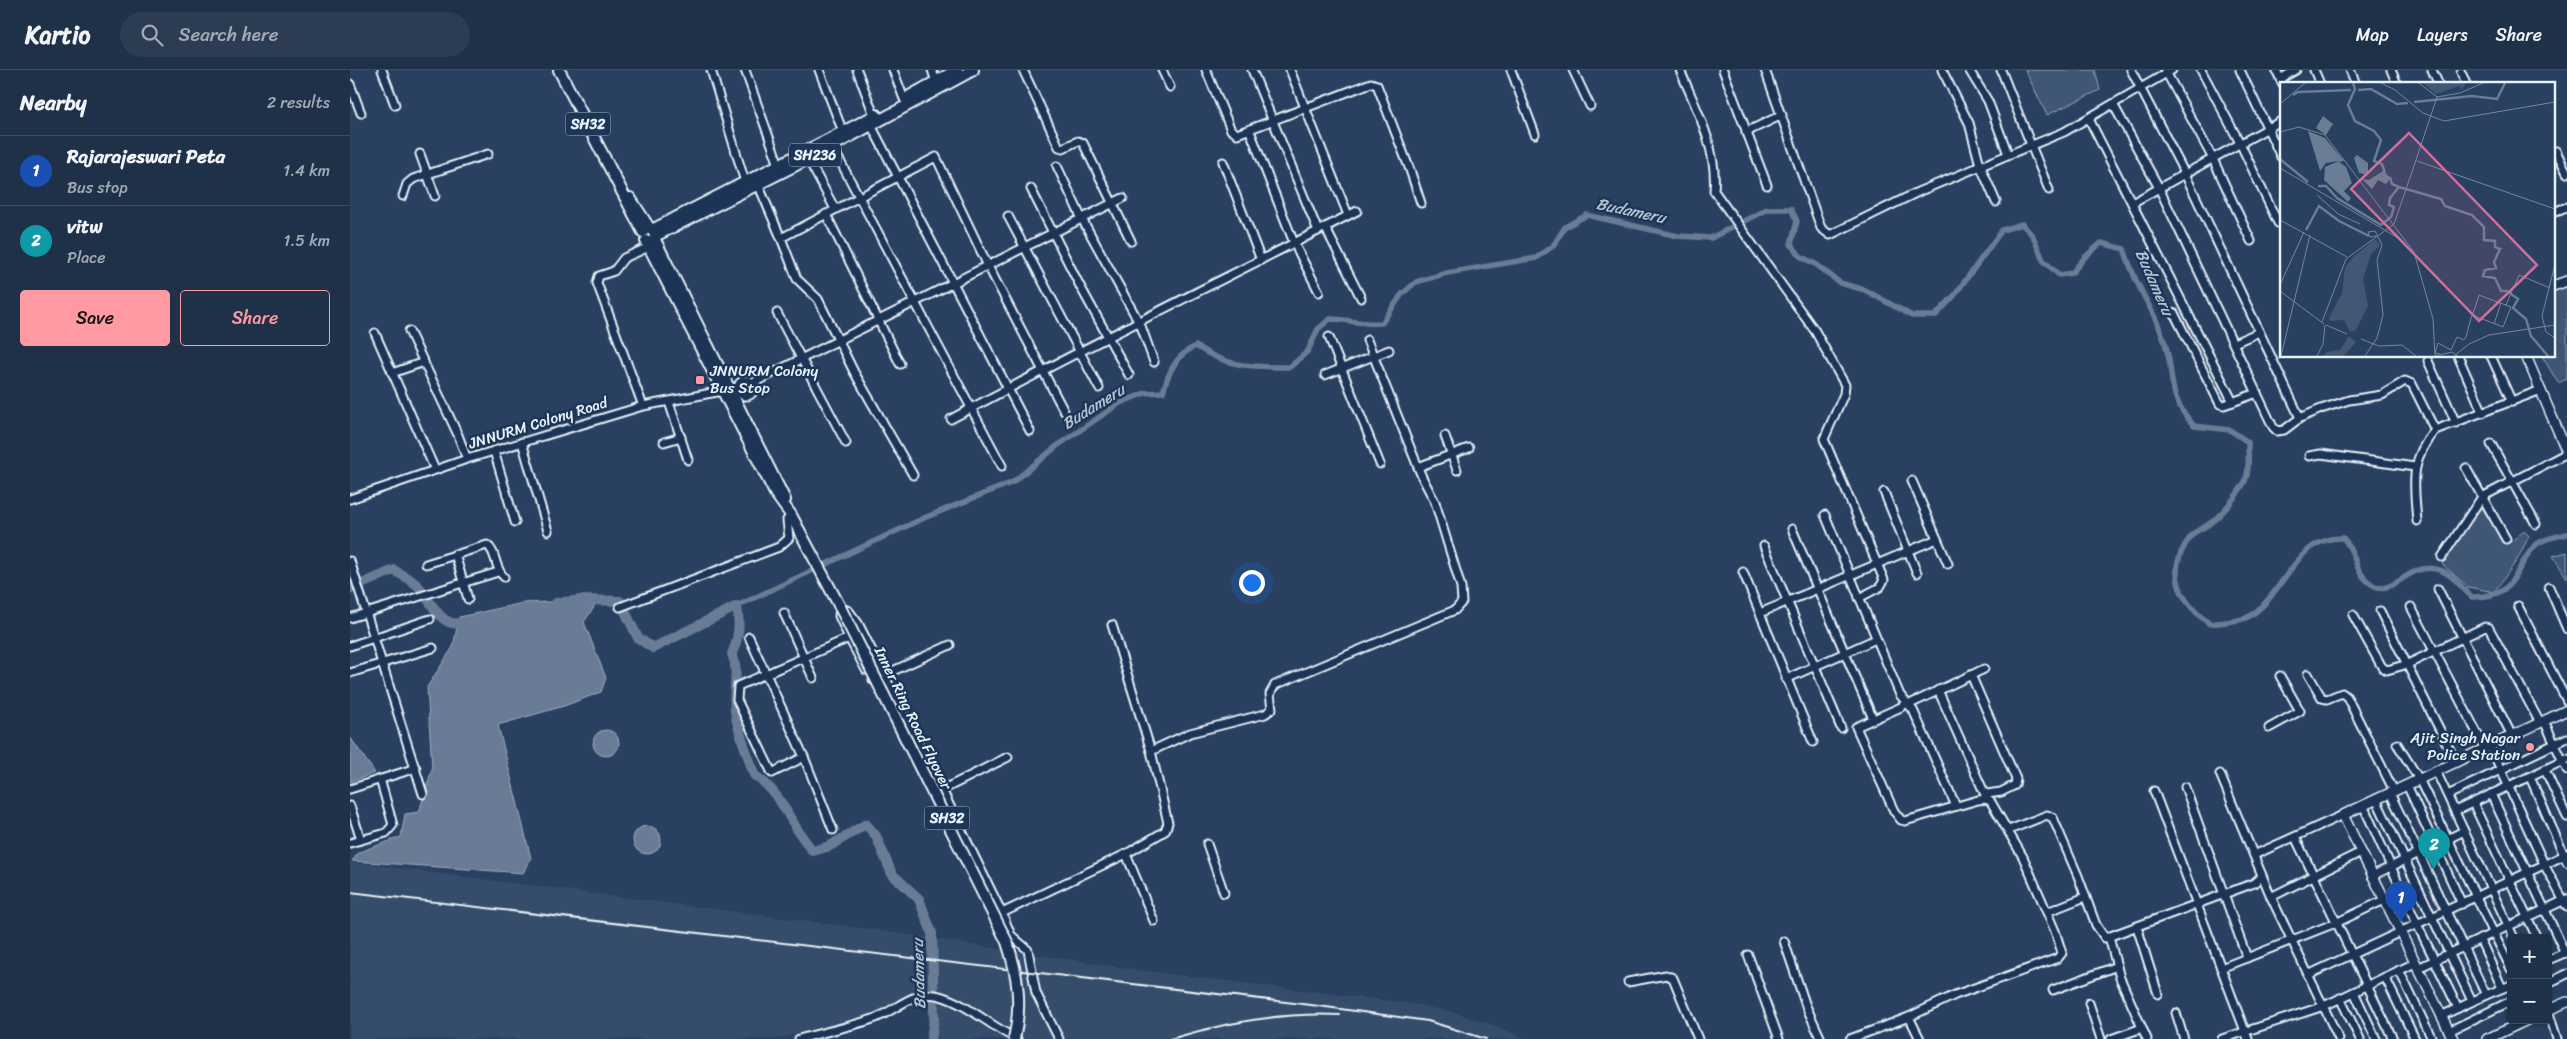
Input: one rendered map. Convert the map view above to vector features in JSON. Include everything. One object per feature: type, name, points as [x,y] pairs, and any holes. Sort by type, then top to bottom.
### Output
[{"type":"main road","name":"SH32","points":[[559,70],[616,179],[652,237]]},
{"type":"main road","name":"SH236","points":[[652,237],[832,146],[904,99],[957,70]]},
{"type":"main road","name":"SH236","points":[[652,237],[669,220],[843,132],[872,120],[973,70]]},
{"type":"main road","name":"SH32","points":[[616,179],[642,213],[652,237],[729,389],[775,493],[791,515],[840,607]]},
{"type":"main road","points":[[642,213],[652,218],[669,220]]},
{"type":"main road","name":"Inner Ring Road Flyover","points":[[840,607],[1007,942],[1017,975],[1019,1009],[1014,1039]]},
{"type":"street","points":[[382,70],[395,105]]},
{"type":"street","points":[[711,70],[745,182]]},
{"type":"street","points":[[746,70],[779,165]]},
{"type":"street","points":[[819,70],[843,132]]},
{"type":"street","points":[[857,70],[872,120],[898,177],[1030,432]]},
{"type":"street","points":[[893,70],[904,99]]},
{"type":"street","points":[[932,70],[936,82]]},
{"type":"street","points":[[1023,70],[1056,143],[1063,148],[1078,141],[1083,144],[1130,241]]},
{"type":"street","points":[[1162,70],[1170,87]]},
{"type":"street","points":[[1206,70],[1231,130],[1237,134],[1250,131],[1371,84],[1377,85],[1421,203]]},
{"type":"street","points":[[1252,70],[1321,229],[1362,298]]},
{"type":"street","points":[[1290,70],[1348,215]]},
{"type":"street","points":[[1511,70],[1535,134]]},
{"type":"street","points":[[1573,70],[1590,106]]},
{"type":"street","points":[[1680,70],[1708,142],[1716,174],[1714,191],[1815,331],[1845,385],[1844,394],[1824,438],[1878,564],[1884,583],[1859,598]]},
{"type":"street","points":[[1723,70],[1767,185]]},
{"type":"street","points":[[1765,70],[1821,228],[1826,234],[1834,234],[1920,191],[2088,119],[2168,71],[2213,158],[2251,240]]},
{"type":"street","points":[[1942,70],[1969,123],[1980,165],[1996,202]]},
{"type":"street","points":[[1969,70],[1988,101],[2008,154]]},
{"type":"street","points":[[2001,70],[2011,90],[2030,145],[2050,190]]},
{"type":"street","points":[[2131,70],[2185,174],[2300,418]]},
{"type":"street","points":[[2201,70],[2240,144],[2278,223]]},
{"type":"street","points":[[2240,70],[2280,155]]},
{"type":"street","points":[[2276,70],[2282,81],[2296,70]]},
{"type":"street","points":[[2314,70],[2319,82]]},
{"type":"street","points":[[2350,70],[2355,82]]},
{"type":"street","points":[[2391,70],[2396,82]]},
{"type":"street","points":[[2432,70],[2438,82]]},
{"type":"street","points":[[2461,72],[2465,82]]},
{"type":"street","points":[[350,84],[361,114]]},
{"type":"street","points":[[2113,104],[2159,188],[2277,432],[2284,430],[2300,418],[2349,400],[2382,395],[2405,381],[2412,384],[2435,430]]},
{"type":"street","points":[[1746,132],[1782,115]]},
{"type":"street","points":[[2088,119],[2233,402]]},
{"type":"street","points":[[2132,203],[2280,122]]},
{"type":"street","points":[[1250,131],[1294,243],[1319,292]]},
{"type":"street","points":[[832,146],[1002,466]]},
{"type":"street","points":[[2556,151],[2567,174]]},
{"type":"street","points":[[420,154],[434,196]]},
{"type":"street","points":[[403,196],[409,181],[488,154]]},
{"type":"street","points":[[781,238],[936,157],[988,266],[1064,411]]},
{"type":"street","points":[[808,158],[835,209]]},
{"type":"street","points":[[1223,162],[1261,260]]},
{"type":"street","points":[[1057,166],[1082,219],[1139,323],[1154,362]]},
{"type":"street","points":[[758,184],[797,279],[818,299],[838,341],[914,475]]},
{"type":"street","points":[[1031,189],[1053,234],[1129,375]]},
{"type":"street","points":[[729,389],[744,380],[753,383],[1123,198]]},
{"type":"street","points":[[2554,212],[2567,206]]},
{"type":"street","points":[[951,419],[1043,369],[1139,323],[1357,211]]},
{"type":"street","points":[[826,214],[900,364]]},
{"type":"street","points":[[1008,216],[1099,388]]},
{"type":"street","points":[[644,406],[597,283],[599,276],[614,271],[624,258],[652,237]]},
{"type":"street","points":[[2554,286],[2567,281]]},
{"type":"street","points":[[777,313],[800,360],[846,443]]},
{"type":"street","points":[[2174,313],[2220,404],[2224,405],[2257,393]]},
{"type":"street","points":[[409,331],[458,435],[467,459]]},
{"type":"street","points":[[2234,343],[2259,332]]},
{"type":"street","points":[[375,334],[435,470]]},
{"type":"street","points":[[1329,337],[1380,464]]},
{"type":"street","points":[[1151,751],[1190,733],[1265,714],[1272,709],[1270,694],[1275,685],[1460,606],[1463,596],[1462,587],[1435,502],[1418,467],[1367,340]]},
{"type":"street","points":[[1325,375],[1389,350]]},
{"type":"street","points":[[2459,358],[2482,413]]},
{"type":"street","points":[[2492,358],[2512,402]]},
{"type":"street","points":[[2442,557],[2482,497],[2567,453],[2527,358]]},
{"type":"street","points":[[2428,361],[2456,423]]},
{"type":"street","points":[[392,373],[424,362]]},
{"type":"street","points":[[729,389],[748,396],[754,391],[753,383]]},
{"type":"street","name":"JNNURM Colony Road","points":[[350,499],[467,459],[644,406],[729,389]]},
{"type":"street","points":[[2417,521],[2415,467],[2424,442],[2435,430],[2542,390]]},
{"type":"street","points":[[669,402],[688,460]]},
{"type":"street","points":[[664,442],[681,436]]},
{"type":"street","points":[[1445,436],[1457,470]]},
{"type":"street","points":[[522,442],[548,531]]},
{"type":"street","points":[[2492,444],[2536,524]]},
{"type":"street","points":[[1418,467],[1469,448]]},
{"type":"street","points":[[494,451],[514,522]]},
{"type":"street","points":[[2309,456],[2321,454],[2415,467]]},
{"type":"street","points":[[2466,468],[2506,539]]},
{"type":"street","points":[[1912,481],[1948,564]]},
{"type":"street","points":[[1884,492],[1917,573]]},
{"type":"street","points":[[620,607],[779,547],[790,538],[787,520],[791,515]]},
{"type":"street","points":[[1825,515],[1876,639],[1956,806]]},
{"type":"street","points":[[1792,529],[1873,719]]},
{"type":"street","points":[[1760,613],[1937,539]]},
{"type":"street","points":[[350,618],[463,582],[501,574],[492,549],[487,545],[426,564]]},
{"type":"street","points":[[1764,546],[1841,728]]},
{"type":"street","points":[[455,554],[468,599]]},
{"type":"street","points":[[350,562],[423,794]]},
{"type":"street","points":[[1744,572],[1786,679],[1814,742]]},
{"type":"street","points":[[2549,587],[2567,629]]},
{"type":"street","points":[[2438,589],[2512,736]]},
{"type":"street","points":[[2518,606],[2567,701]]},
{"type":"street","points":[[950,645],[884,675],[872,681],[844,628],[839,616],[840,607],[849,611],[858,623],[884,675],[942,790],[1012,935],[1028,950],[1036,993],[1059,1039]]},
{"type":"street","points":[[2222,1039],[2246,1035],[2324,1006],[2399,970],[2435,960],[2544,909],[2566,902],[2545,866],[2501,770],[2411,607]]},
{"type":"street","points":[[2380,611],[2456,762]]},
{"type":"street","points":[[784,613],[813,678]]},
{"type":"street","points":[[2353,615],[2384,669],[2392,670],[2485,627],[2489,628],[2565,760],[2567,770]]},
{"type":"street","points":[[350,646],[430,619]]},
{"type":"street","points":[[1002,913],[1126,854],[1167,828],[1151,751],[1112,625]]},
{"type":"street","points":[[749,637],[804,757],[833,830]]},
{"type":"street","points":[[804,757],[772,773],[737,700],[738,686],[849,638]]},
{"type":"street","points":[[1786,679],[1876,639]]},
{"type":"street","points":[[350,673],[433,648]]},
{"type":"street","points":[[1971,675],[2016,779],[2015,785],[1987,797],[1905,821],[1899,818],[1856,727],[1984,669]]},
{"type":"street","points":[[2308,674],[2322,698],[2327,699],[2342,693],[2346,697],[2448,910],[2486,995]]},
{"type":"street","points":[[2269,728],[2300,712],[2280,676]]},
{"type":"street","points":[[1850,1039],[1909,1017],[1955,994],[2061,956],[2059,942],[2047,912],[2009,830],[1987,797],[1938,690]]},
{"type":"street","points":[[2254,855],[2567,710]]},
{"type":"street","points":[[2448,795],[2567,738]]},
{"type":"street","points":[[2397,744],[2419,779],[2507,962]]},
{"type":"street","points":[[942,790],[1008,757]]},
{"type":"street","points":[[2455,811],[2565,760]]},
{"type":"street","points":[[350,789],[416,768]]},
{"type":"street","points":[[2545,770],[2567,817]]},
{"type":"street","points":[[2436,771],[2512,934]]},
{"type":"street","points":[[2220,774],[2261,876],[2339,1039]]},
{"type":"street","points":[[2308,975],[2527,873],[2566,857],[2530,777]]},
{"type":"street","points":[[350,843],[386,833],[393,825],[380,779]]},
{"type":"street","points":[[2407,785],[2462,904]]},
{"type":"street","points":[[2185,787],[2225,892],[2247,958]]},
{"type":"street","points":[[2154,791],[2246,1035]]},
{"type":"street","points":[[2491,794],[2566,952],[2552,958]]},
{"type":"street","points":[[2376,799],[2472,1001]]},
{"type":"street","points":[[2473,802],[2509,883],[2535,934]]},
{"type":"street","points":[[2363,805],[2417,924],[2458,1008]]},
{"type":"street","points":[[350,806],[361,840]]},
{"type":"street","points":[[2009,830],[2047,815],[2051,816],[2099,932],[2105,938],[2225,892],[2254,883],[2261,876]]},
{"type":"street","points":[[2342,815],[2451,1035],[2507,1003]]},
{"type":"street","points":[[2372,876],[2464,831]]},
{"type":"street","points":[[2295,837],[2338,922],[2393,1039]]},
{"type":"street","points":[[1207,844],[1224,893]]},
{"type":"street","points":[[2271,897],[2361,852]]},
{"type":"street","points":[[1126,854],[1154,921]]},
{"type":"street","points":[[2047,912],[2086,897]]},
{"type":"street","points":[[2221,968],[2293,941],[2384,900]]},
{"type":"street","points":[[2137,927],[2158,994]]},
{"type":"street","points":[[2108,938],[2117,966],[2147,1039]]},
{"type":"street","points":[[2480,940],[2502,988]]},
{"type":"street","points":[[1784,941],[1806,1006],[1821,1039]]},
{"type":"street","points":[[1748,955],[1779,1039]]},
{"type":"street","points":[[2053,990],[2117,966]]},
{"type":"street","points":[[2399,970],[2432,1039]]},
{"type":"street","points":[[2552,981],[2567,974]]},
{"type":"street","points":[[1628,982],[1666,975],[1673,978],[1698,1039]]},
{"type":"street","points":[[2385,977],[2415,1039]]},
{"type":"street","points":[[2441,1016],[2507,986]]},
{"type":"street","points":[[2354,992],[2376,1039]]},
{"type":"street","points":[[799,1039],[875,1018],[910,999],[926,995],[938,995],[958,1003],[1018,1039]]},
{"type":"street","points":[[2340,998],[2360,1039]]},
{"type":"street","points":[[2552,1008],[2567,1002]]},
{"type":"street","points":[[2088,1003],[2101,1039]]},
{"type":"street","points":[[2176,1013],[2184,1039]]},
{"type":"street","points":[[1909,1017],[1920,1039]]},
{"type":"street","points":[[2552,1023],[2557,1039]]},
{"type":"street","points":[[2487,1039],[2519,1024]]},
{"type":"street","points":[[2111,1039],[2142,1028]]},
{"type":"shaded area","points":[[2025,70],[2095,70],[2100,90],[2047,115]]},
{"type":"shaded area","points":[[2567,285],[2567,379],[2558,383],[2543,358],[2554,358],[2554,290]]},
{"type":"shaded area","points":[[2480,506],[2508,544],[2524,531],[2529,536],[2517,560],[2494,592],[2468,587],[2442,564]]},
{"type":"shaded area","points":[[2567,552],[2567,578],[2553,556]]},
{"type":"shaded area","points":[[596,600],[593,609],[584,622],[606,678],[601,692],[564,706],[498,725],[531,858],[523,873],[352,861],[359,852],[401,837],[405,814],[419,812],[432,769],[427,687],[453,647],[459,617],[523,603]]},
{"type":"shaded area","points":[[606,730],[615,734],[619,743],[615,752],[606,756],[597,752],[593,743],[597,734]]},
{"type":"shaded area","points":[[350,737],[375,773],[350,782]]},
{"type":"shaded area","points":[[647,826],[657,830],[661,840],[657,850],[647,854],[637,850],[633,840],[637,830]]},
{"type":"shaded area","points":[[350,862],[876,930],[1145,971],[1414,1004],[1456,1013],[1504,1029],[1524,1039],[932,1039],[932,997],[905,1001],[865,1016],[776,1039],[350,1039]]},
{"type":"waterway","name":"Budameru","points":[[737,606],[924,518],[1013,482],[1057,446],[1120,403],[1145,393],[1163,392],[1174,364],[1183,354],[1196,346],[1219,359],[1241,365],[1290,367],[1308,351],[1318,329],[1330,319],[1382,323],[1402,294],[1416,282],[1447,273],[1536,258],[1553,246],[1565,227],[1587,215],[1678,236],[1711,238],[1767,209],[1791,209],[1797,221],[1791,244],[1800,256],[1817,265],[1840,283],[1865,290],[1912,316],[1935,316],[1954,296],[2002,230],[2022,224],[2033,236],[2043,260],[2059,275],[2072,273],[2085,257],[2101,243],[2124,249],[2135,279],[2161,330],[2167,350],[2174,392],[2184,414],[2194,426],[2230,430],[2248,442],[2248,469],[2244,483],[2219,516],[2193,534],[2184,547],[2179,559],[2178,583],[2182,594],[2189,605],[2210,624],[2248,617],[2272,596],[2301,557],[2313,547],[2326,540],[2343,538],[2351,549],[2361,573],[2370,583],[2378,587],[2386,587],[2419,570],[2429,568],[2445,572],[2472,597],[2486,596],[2505,589],[2535,546],[2548,539],[2567,534]]},
{"type":"waterway","points":[[350,589],[394,570],[417,585],[438,614],[444,619],[451,623],[459,624],[469,621]]},
{"type":"waterway","name":"Budameru","points":[[556,603],[581,600],[620,601],[638,638],[653,648],[737,606],[738,630],[732,654],[736,675],[735,711],[754,775],[780,801],[798,831],[813,851],[830,846],[866,824],[876,836],[892,874],[919,899],[932,933],[934,1019],[931,1039]]},
{"type":"railway","points":[[350,892],[1311,1005],[1428,1021],[1486,1039]]},
{"type":"railway","points":[[1170,1039],[1233,1023],[1275,1017],[1318,1014],[1340,1015]]},
{"type":"place","name":"JNNURM Colony Bus Stop","points":[[700,380]]},
{"type":"place","name":"Ajit Singh Nagar Police Station","points":[[2530,747]]},
{"type":"place","name":"vitw","points":[[2434,869]]},
{"type":"place","name":"Rajarajeswari Peta","points":[[2401,922]]}]
